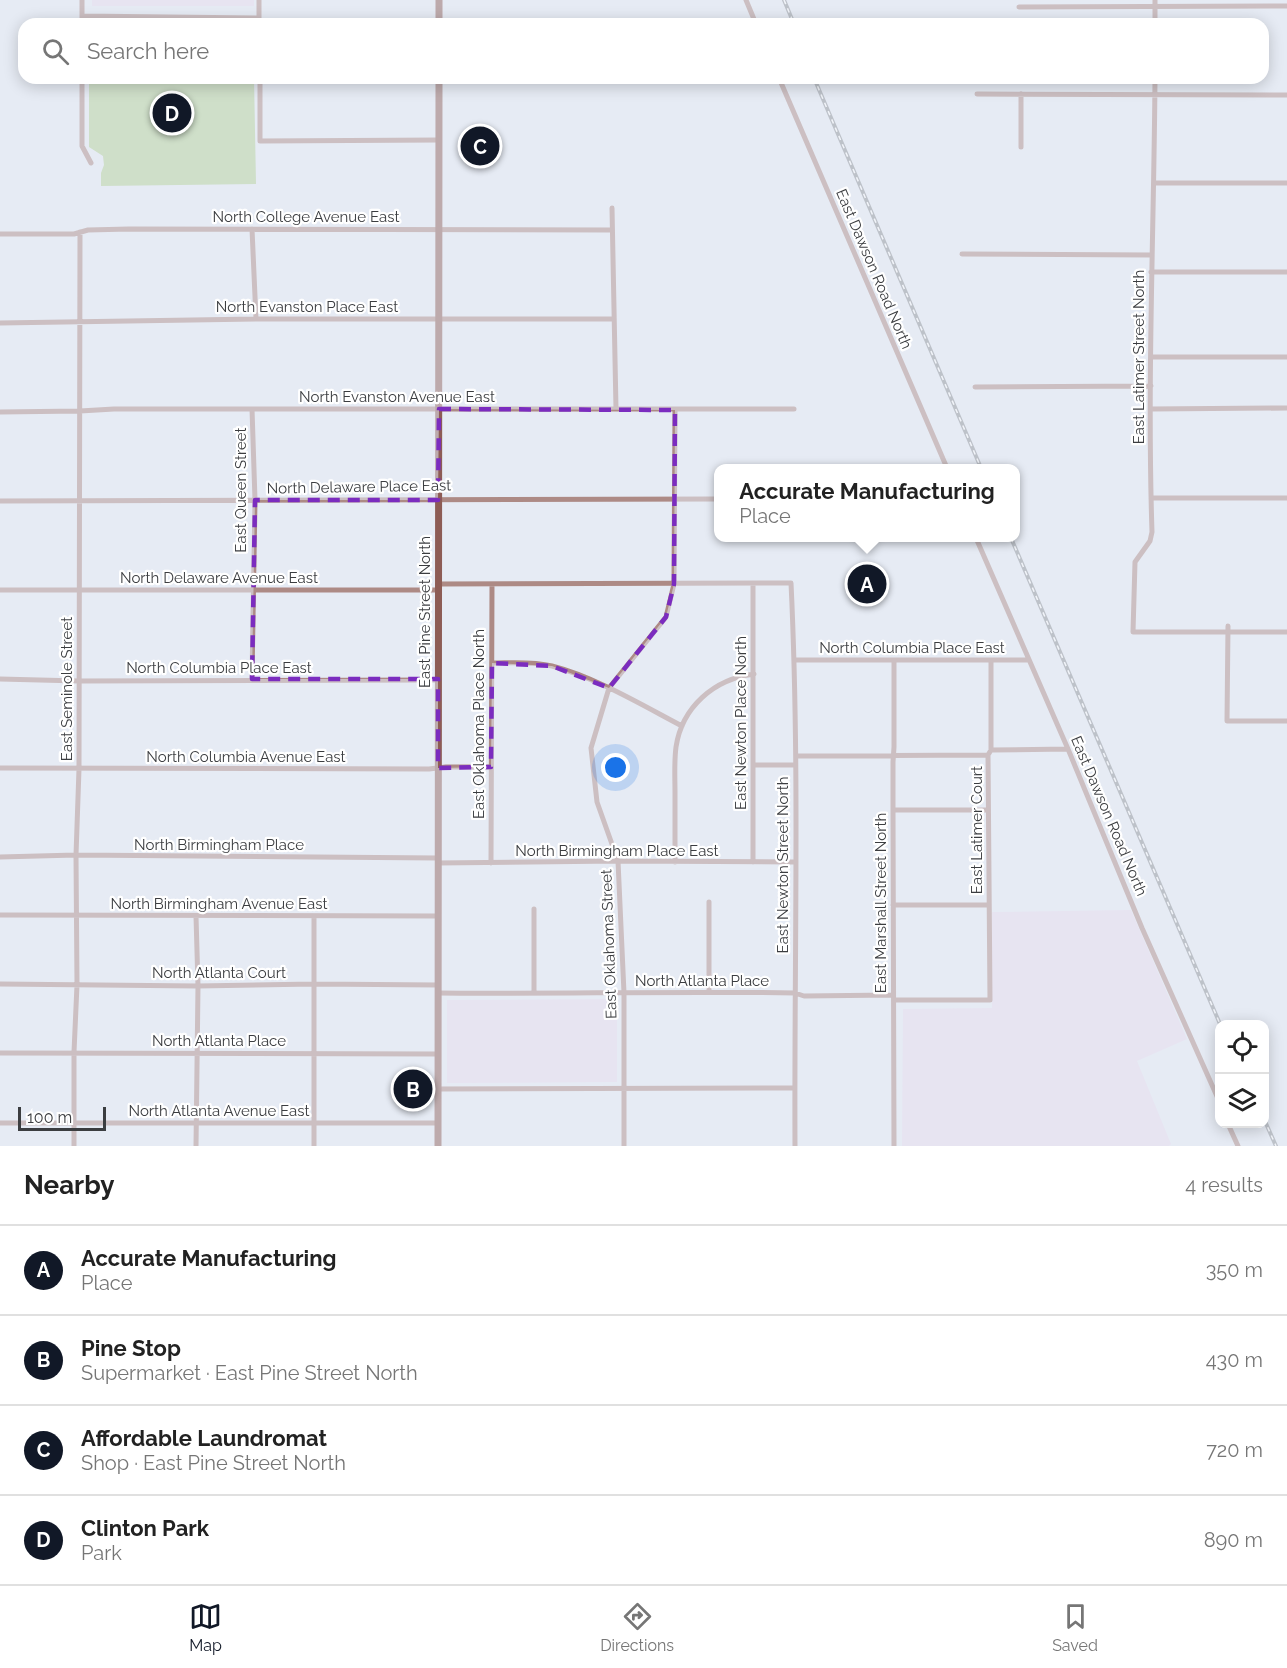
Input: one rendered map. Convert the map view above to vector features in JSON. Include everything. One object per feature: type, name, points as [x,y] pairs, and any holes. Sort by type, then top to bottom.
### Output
[{"type":"main road","points":[[439,0],[439,18]]},
{"type":"main road","name":"East Pine Street North","points":[[438,1146],[439,84]]},
{"type":"street","points":[[82,0],[82,16],[152,18]]},
{"type":"street","points":[[258,18],[259,0]]},
{"type":"street","points":[[746,0],[754,18]]},
{"type":"street","points":[[1019,7],[1155,3],[1287,6]]},
{"type":"street","points":[[82,84],[82,146],[90,163]]},
{"type":"street","points":[[260,84],[260,141],[439,140]]},
{"type":"street","name":"East Dawson Road North","points":[[782,84],[945,464]]},
{"type":"street","name":"East Latimer Street North","points":[[1155,84],[1151,255],[1152,532],[1150,541],[1135,562],[1133,632],[1228,629]]},
{"type":"street","points":[[977,94],[1287,95]]},
{"type":"street","points":[[1021,94],[1021,147]]},
{"type":"street","points":[[1154,183],[1287,183]]},
{"type":"street","points":[[612,208],[616,409]]},
{"type":"street","points":[[252,229],[256,319]]},
{"type":"street","name":"North College Avenue East","points":[[0,234],[74,234],[88,230],[612,230]]},
{"type":"street","name":"East Seminole Street","points":[[74,1146],[77,985],[76,855],[79,769],[80,232]]},
{"type":"street","points":[[962,254],[1151,255]]},
{"type":"street","points":[[1151,272],[1287,272]]},
{"type":"street","name":"North Evanston Place East","points":[[0,323],[256,319],[614,319]]},
{"type":"street","points":[[1151,357],[1287,357]]},
{"type":"street","points":[[975,387],[1151,386]]},
{"type":"street","points":[[1151,409],[1287,408]]},
{"type":"street","name":"North Evanston Avenue East","points":[[0,412],[114,409],[794,409]]},
{"type":"street","name":"East Queen Street","points":[[252,409],[255,500],[252,679]]},
{"type":"street","name":"East Oklahoma Street","points":[[624,1146],[624,993],[618,861],[597,802],[591,748],[609,688],[666,616],[674,584],[675,410]]},
{"type":"street","points":[[1151,498],[1287,498]]},
{"type":"street","name":"North Delaware Place East","points":[[0,501],[714,499]]},
{"type":"street","name":"East Dawson Road North","points":[[978,542],[1068,749],[1142,928],[1215,1092]]},
{"type":"street","name":"North Delaware Avenue East","points":[[0,590],[253,590],[492,584],[791,583]]},
{"type":"street","name":"East Newton Street North","points":[[791,583],[796,756],[795,1146]]},
{"type":"street","name":"East Oklahoma Place North","points":[[491,863],[492,584]]},
{"type":"street","name":"East Newton Place North","points":[[753,584],[753,862]]},
{"type":"street","points":[[1287,632],[1228,629],[1227,721],[1287,721]]},
{"type":"street","name":"North Columbia Place East","points":[[795,660],[1029,660]]},
{"type":"street","name":"East Marshall Street North","points":[[894,660],[894,1146]]},
{"type":"street","name":"East Latimer Court","points":[[990,1000],[988,810],[991,660]]},
{"type":"street","points":[[492,663],[526,662],[552,666],[609,688],[682,726]]},
{"type":"street","points":[[675,862],[675,750],[682,726],[692,708],[715,686],[739,676],[754,674]]},
{"type":"street","name":"North Columbia Place East","points":[[0,680],[438,680]]},
{"type":"street","points":[[796,756],[1068,749]]},
{"type":"street","points":[[754,765],[795,765]]},
{"type":"street","name":"North Columbia Avenue East","points":[[0,768],[429,769],[491,767]]},
{"type":"street","points":[[893,810],[988,810]]},
{"type":"street","name":"North Birmingham Place","points":[[0,857],[76,855],[438,861]]},
{"type":"street","name":"North Birmingham Place East","points":[[438,861],[491,863],[795,862]]},
{"type":"street","points":[[709,902],[709,991]]},
{"type":"street","points":[[893,905],[989,905]]},
{"type":"street","points":[[534,909],[534,993]]},
{"type":"street","name":"North Birmingham Avenue East","points":[[0,915],[438,916]]},
{"type":"street","points":[[196,916],[198,986],[196,1146]]},
{"type":"street","points":[[314,916],[314,1146]]},
{"type":"street","name":"North Atlanta Court","points":[[0,984],[198,986],[314,984],[438,989]]},
{"type":"street","name":"North Atlanta Place","points":[[438,989],[534,993],[709,991],[795,993],[804,996],[990,1000]]},
{"type":"street","name":"North Atlanta Place","points":[[0,1053],[438,1054]]},
{"type":"street","points":[[438,1089],[795,1088]]},
{"type":"street","name":"North Atlanta Avenue East","points":[[0,1123],[438,1123]]},
{"type":"street","points":[[1230,1128],[1238,1146]]},
{"type":"highlighted area","points":[[439,409],[675,410],[674,584],[666,617],[609,688],[552,666],[492,663],[491,767],[438,768],[438,679],[252,679],[255,500],[438,500]]},
{"type":"shaded area","points":[[92,0],[254,0],[254,6],[92,6]]},
{"type":"shaded area","points":[[1131,910],[1187,1039],[1137,1061],[1171,1144],[1169,1146],[902,1146],[903,1009],[992,1008],[992,912]]},
{"type":"shaded area","points":[[617,999],[617,1082],[447,1083],[447,1000]]},
{"type":"green space","points":[[89,84],[254,84],[256,184],[101,186],[103,156],[89,147]]},
{"type":"railway","points":[[784,0],[792,18]]},
{"type":"railway","points":[[817,84],[979,464]]},
{"type":"railway","points":[[1013,542],[1218,1020]]},
{"type":"railway","points":[[1268,1128],[1276,1146]]},
{"type":"place","name":"Clinton Park","points":[[172,113]]},
{"type":"place","name":"Affordable Laundromat","points":[[480,146]]},
{"type":"place","name":"Accurate Manufacturing","points":[[867,584]]},
{"type":"place","name":"Pine Stop","points":[[413,1089]]}]
